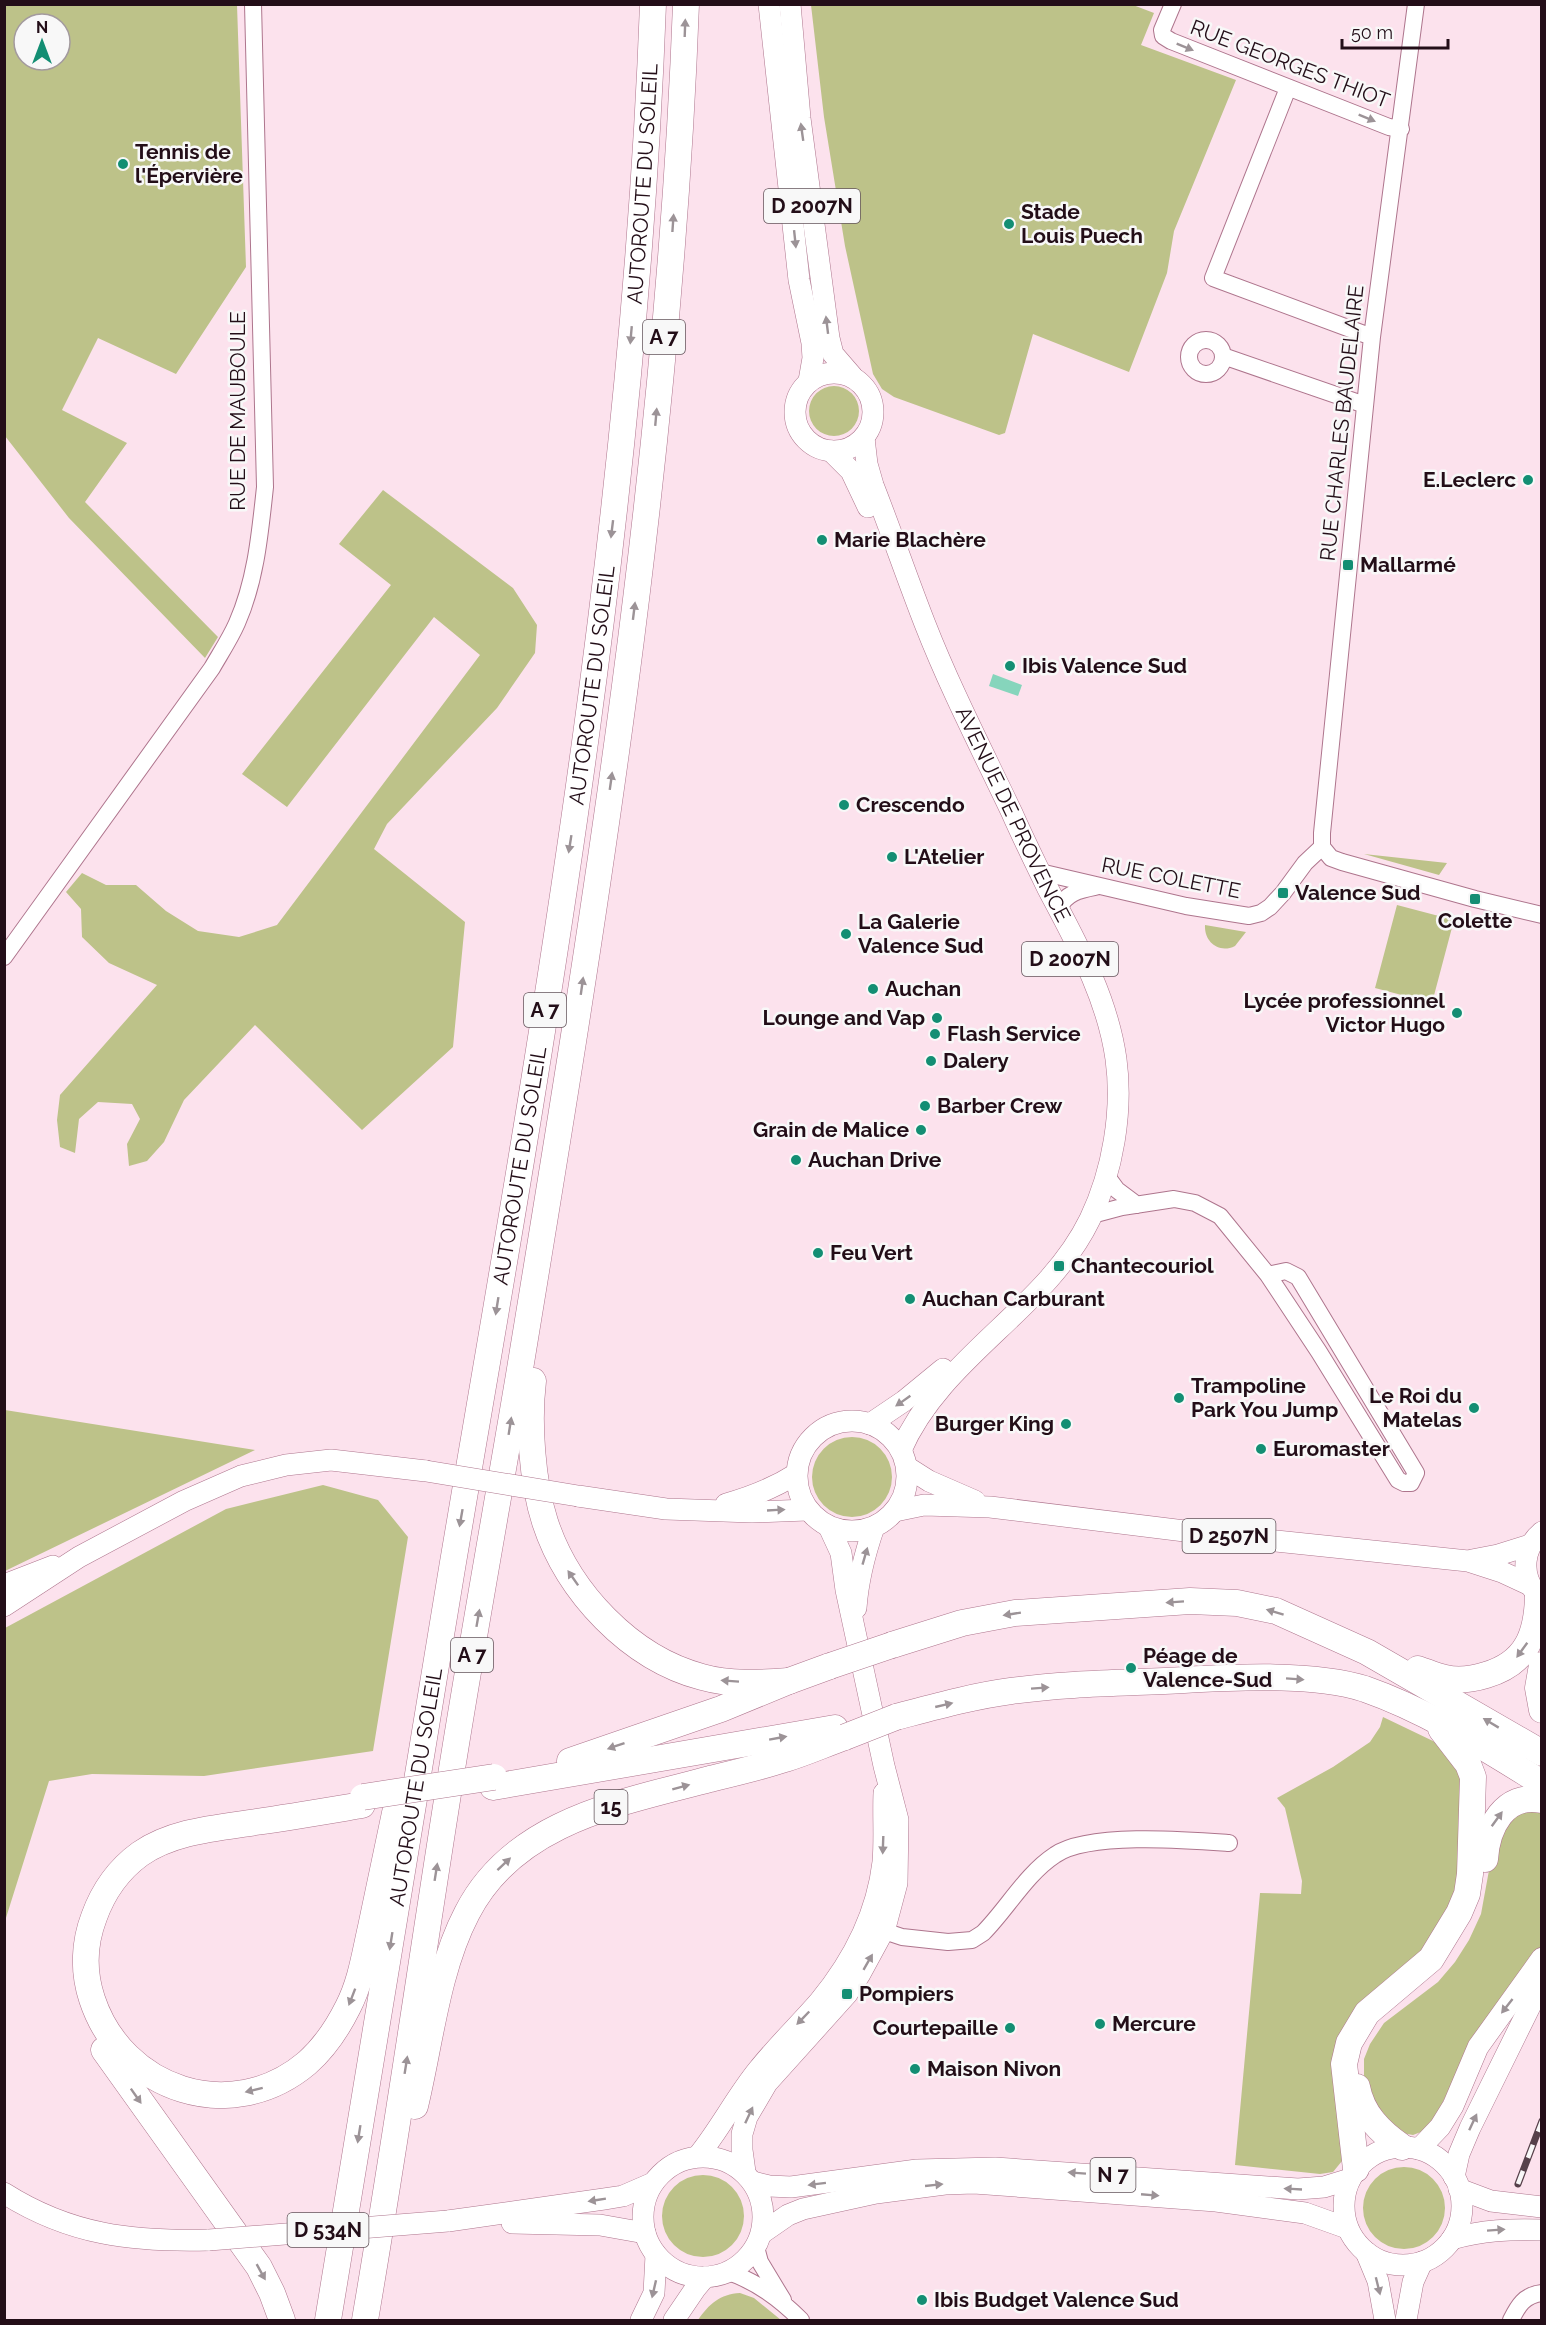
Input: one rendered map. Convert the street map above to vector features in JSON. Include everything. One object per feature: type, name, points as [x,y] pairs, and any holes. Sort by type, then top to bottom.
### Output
[{"type":"highway","name":"AUTOROUTE DU SOLEIL","points":[[328,2320],[536,1064],[600,633],[618,476],[637,271],[653,4]]},
{"type":"highway","name":"AUTOROUTE DU SOLEIL","points":[[365,2320],[452,1770],[574,1043],[630,648],[649,492],[670,272],[686,4]]},
{"type":"highway","points":[[574,1043],[530,1410],[536,1478],[545,1522],[559,1554],[586,1596],[615,1628],[652,1656],[687,1673],[718,1680],[761,1683],[789,1681]]},
{"type":"highway","points":[[1367,1652],[1445,1678],[1473,1678],[1494,1672],[1512,1663],[1527,1644],[1536,1621],[1536,1593]]},
{"type":"highway","points":[[493,1782],[564,1764],[721,1709],[830,1666],[962,1623],[1015,1613],[1190,1601],[1237,1603],[1276,1611],[1367,1652],[1542,1753]]},
{"type":"highway","points":[[362,1801],[197,1831],[152,1847],[129,1862],[104,1895],[93,1919],[86,1945],[87,1977],[96,2013],[112,2041],[126,2056],[164,2083],[191,2092],[217,2095],[239,2094],[275,2083],[306,2064],[324,2044],[349,2005],[360,1975],[395,1813],[444,1614]]},
{"type":"highway","points":[[1542,1665],[1538,1688],[1542,1710]]},
{"type":"highway","name":"15","points":[[374,2268],[446,1968],[457,1935],[467,1912],[492,1876],[534,1840],[568,1821],[622,1803],[785,1759],[844,1731],[901,1715],[1010,1691],[1228,1678],[1267,1678],[1336,1683],[1365,1689],[1431,1717]]},
{"type":"highway","points":[[1431,1717],[1542,1783]]},
{"type":"highway","points":[[1353,2174],[1344,2064],[1349,2043],[1367,2013],[1431,1959],[1441,1946],[1467,1894],[1470,1874],[1473,1777],[1461,1753],[1431,1717]]},
{"type":"highway","points":[[282,2320],[259,2267],[102,2046],[86,2014],[76,1971],[77,1939],[86,1906],[105,1874],[128,1850],[158,1832],[186,1823],[362,1801],[844,1731]]},
{"type":"highway","points":[[1410,2148],[1384,2134],[1371,2120],[1362,2105],[1357,2089],[1357,2061],[1362,2044],[1382,2017],[1435,1976],[1461,1941],[1474,1913],[1484,1876],[1488,1837],[1496,1818],[1505,1809],[1518,1802],[1533,1798],[1542,1800]]},
{"type":"main road","name":"D 2007N","points":[[769,4],[799,280],[812,343],[813,358],[809,381]]},
{"type":"main road","name":"D 2007N","points":[[790,4],[800,118],[829,338],[833,354],[852,376]]},
{"type":"main road","points":[[830,373],[852,376],[866,389],[873,406],[871,428],[855,446],[831,451],[819,448],[808,441],[797,425],[795,406],[798,396],[809,381],[830,373]]},
{"type":"main road","name":"AVENUE DE PROVENCE","points":[[864,438],[867,464],[873,486],[926,625],[958,699],[1096,984],[1105,1010],[1114,1052],[1118,1087],[1117,1118],[1106,1175],[1092,1215],[1074,1248],[927,1404],[911,1428],[904,1459]]},
{"type":"main road","name":"AVENUE DE PROVENCE","points":[[831,451],[849,468],[861,491],[930,668],[1086,992],[1105,1062],[1106,1116],[1089,1191],[1053,1256],[1020,1293],[930,1382],[870,1424]]},
{"type":"main road","points":[[845,1421],[870,1424],[883,1430],[904,1459],[905,1492],[895,1511],[885,1521],[859,1532],[829,1527],[817,1520],[807,1510],[799,1492],[796,1474],[799,1459],[805,1446],[829,1425],[845,1421]]},
{"type":"main road","name":"D 2507N","points":[[904,1459],[929,1481],[990,1507]]},
{"type":"main road","points":[[4,1606],[79,1557],[184,1501],[240,1476],[286,1465],[331,1460],[426,1470],[666,1509],[807,1510]]},
{"type":"main road","points":[[704,1511],[748,1498],[796,1474]]},
{"type":"main road","name":"D 2507N","points":[[895,1511],[924,1505],[990,1507],[1209,1534],[1468,1561],[1502,1572],[1536,1593]]},
{"type":"main road","points":[[698,2156],[733,2102],[758,2069],[833,1984],[856,1946],[877,1923],[897,1883],[899,1838],[894,1802],[884,1766],[841,1553],[829,1527]]},
{"type":"main road","points":[[855,1628],[857,1590],[874,1527]]},
{"type":"main road","points":[[1536,1538],[1526,1558],[1526,1572],[1536,1593]]},
{"type":"main road","name":"D 2507N","points":[[1468,1561],[1498,1556],[1536,1538]]},
{"type":"main road","points":[[4,1585],[79,1557]]},
{"type":"main road","points":[[749,2177],[731,2163],[715,2157],[698,2156],[680,2160],[665,2170],[652,2183],[645,2199],[642,2216],[645,2233],[656,2255],[670,2268],[687,2275],[705,2277],[728,2272],[739,2265],[759,2240],[763,2207],[749,2177],[742,2150],[742,2134],[747,2117],[767,2083],[847,1994],[872,1955],[877,1923]]},
{"type":"main road","points":[[1410,2148],[1440,2127],[1453,2106],[1479,2047],[1542,1958]]},
{"type":"main road","points":[[1456,2183],[1459,2154],[1470,2128],[1542,1982]]},
{"type":"main road","points":[[1410,2148],[1433,2155],[1444,2165],[1456,2183],[1462,2206],[1459,2223],[1452,2239],[1434,2256],[1422,2262],[1402,2265],[1383,2262],[1366,2252],[1355,2241],[1347,2228],[1343,2211],[1344,2195],[1353,2174],[1368,2158],[1382,2151],[1410,2148]]},
{"type":"main road","name":"N 7","points":[[749,2177],[769,2186],[791,2187],[917,2170],[976,2168],[1298,2189],[1324,2187],[1353,2174]]},
{"type":"main road","name":"D 534N","points":[[4,2193],[28,2208],[62,2223],[99,2234],[139,2240],[209,2240],[448,2221],[623,2196],[652,2183]]},
{"type":"main road","name":"N 7","points":[[759,2240],[788,2215],[803,2209],[876,2193],[945,2184],[974,2183],[1216,2201],[1305,2213],[1347,2228]]},
{"type":"main road","points":[[1456,2183],[1491,2201],[1542,2207]]},
{"type":"main road","name":"D 534N","points":[[448,2221],[600,2225],[645,2233]]},
{"type":"main road","points":[[1452,2239],[1476,2232],[1542,2230]]},
{"type":"main road","points":[[1366,2252],[1377,2281],[1385,2320]]},
{"type":"main road","points":[[641,2320],[654,2294],[656,2255]]},
{"type":"main road","points":[[1406,2320],[1413,2282],[1422,2262]]},
{"type":"main road","points":[[674,2320],[705,2277]]},
{"type":"street","name":"RUE DE MAUBOULE","points":[[4,957],[212,668],[236,625],[246,598],[259,545],[265,487],[254,4]]},
{"type":"street","name":"RUE GEORGES THIOT","points":[[1173,4],[1162,30],[1166,39],[1389,127],[1401,129]]},
{"type":"street","name":"RUE CHARLES BAUDELAIRE","points":[[1322,847],[1372,337],[1416,4]]},
{"type":"street","points":[[1288,88],[1213,278],[1372,337]]},
{"type":"street","points":[[1223,356],[1365,405]]},
{"type":"street","points":[[1322,847],[1332,858],[1342,862],[1542,915]]},
{"type":"street","name":"RUE COLETTE","points":[[1040,872],[1186,906],[1249,916],[1261,913],[1270,907],[1305,863],[1322,847]]},
{"type":"street","points":[[1059,909],[1061,902],[1069,896],[1080,890],[1098,887]]},
{"type":"street","points":[[1106,1175],[1117,1190],[1137,1205]]},
{"type":"street","points":[[1092,1215],[1174,1199],[1187,1200],[1207,1207],[1220,1216],[1268,1275],[1319,1352],[1398,1480],[1411,1483],[1416,1473],[1298,1277],[1286,1271],[1268,1275]]},
{"type":"street","points":[[877,1923],[902,1937],[948,1942],[972,1940],[983,1933],[1054,1855],[1070,1846],[1095,1842],[1170,1839],[1229,1843]]},
{"type":"street","points":[[759,2240],[760,2262],[789,2308]]},
{"type":"street","points":[[728,2272],[752,2282],[789,2308],[801,2320]]},
{"type":"street","points":[[1511,2320],[1520,2303],[1532,2294],[1542,2293]]},
{"type":"shaded area","name":"Tennis de l'Épervière","points":[[4,5],[237,5],[246,267],[176,374],[98,338],[62,410],[127,443],[85,502],[218,637],[205,658],[69,518],[5,436]]},
{"type":"shaded area","name":"Stade Louis Puech","points":[[811,5],[1133,5],[1154,13],[1141,45],[1236,80],[1174,231],[1167,273],[1129,372],[1033,334],[1005,433],[999,435],[894,397],[882,389],[873,374],[845,246],[824,117]]},
{"type":"shaded area","points":[[829,386],[839,386],[852,393],[859,406],[859,416],[852,429],[839,436],[829,436],[820,432],[813,425],[809,416],[809,406],[813,397],[820,390]]},
{"type":"shaded area","points":[[383,490],[513,588],[537,625],[535,653],[497,708],[387,824],[374,849],[465,922],[453,1047],[362,1130],[255,1025],[184,1100],[164,1142],[147,1161],[129,1166],[127,1144],[140,1119],[132,1104],[98,1102],[79,1119],[75,1153],[60,1147],[57,1120],[60,1095],[157,985],[109,963],[82,937],[81,909],[66,892],[82,873],[106,885],[136,885],[166,911],[198,931],[239,937],[277,925],[480,655],[434,617],[287,807],[242,774],[391,585],[339,544]]},
{"type":"shaded area","points":[[993,674],[1022,685],[1018,696],[989,686]]},
{"type":"shaded area","points":[[1364,854],[1447,863],[1439,875]]},
{"type":"shaded area","points":[[1397,905],[1454,920],[1432,1003],[1375,988]]},
{"type":"shaded area","points":[[1205,925],[1246,932],[1235,946],[1223,948],[1210,941]]},
{"type":"shaded area","points":[[5,1410],[255,1450],[5,1571]]},
{"type":"shaded area","points":[[844,1437],[860,1437],[881,1448],[892,1469],[892,1485],[881,1506],[860,1517],[844,1517],[830,1511],[818,1499],[812,1485],[812,1469],[818,1455],[830,1443]]},
{"type":"shaded area","points":[[323,1485],[378,1500],[408,1537],[373,1751],[204,1776],[92,1774],[49,1781],[5,1921],[5,1628],[226,1509]]},
{"type":"shaded area","points":[[1383,1717],[1433,1741],[1454,1756],[1461,1770],[1462,1879],[1436,1944],[1365,2004],[1342,2161],[1333,2172],[1320,2174],[1235,2165],[1260,1893],[1301,1894],[1302,1881],[1285,1808],[1277,1798],[1333,1767],[1370,1742],[1380,1727]]},
{"type":"shaded area","points":[[1541,1808],[1541,1950],[1461,2063],[1436,2117],[1426,2130],[1413,2135],[1402,2133],[1383,2122],[1364,2077],[1364,2059],[1370,2044],[1384,2023],[1438,1982],[1455,1962],[1469,1940],[1481,1914],[1494,1843],[1508,1816]]},
{"type":"shaded area","points":[[1404,2167],[1420,2170],[1433,2179],[1442,2192],[1445,2208],[1442,2224],[1433,2237],[1420,2246],[1404,2249],[1388,2246],[1375,2237],[1366,2224],[1363,2208],[1366,2192],[1375,2179],[1388,2170]]},
{"type":"shaded area","points":[[703,2175],[719,2178],[732,2187],[741,2200],[744,2216],[741,2232],[732,2245],[719,2254],[703,2257],[687,2254],[674,2245],[665,2232],[662,2216],[665,2200],[674,2187],[687,2178]]},
{"type":"shaded area","points":[[740,2293],[754,2298],[781,2320],[698,2320],[716,2301],[727,2295]]},
{"type":"railway","points":[[1518,2184],[1542,2121]]},
{"type":"place","name":"Tennis de l'Épervière","points":[[123,164]]},
{"type":"place","name":"Stade Louis Puech","points":[[1009,224]]},
{"type":"place","name":"E.Leclerc","points":[[1528,480]]},
{"type":"place","name":"Marie Blachère","points":[[822,540]]},
{"type":"place","name":"Mallarmé","points":[[1348,565]]},
{"type":"place","name":"Ibis Valence Sud","points":[[1010,666]]},
{"type":"place","name":"Crescendo","points":[[844,805]]},
{"type":"place","name":"L'Atelier","points":[[892,857]]},
{"type":"place","name":"Valence Sud","points":[[1283,893]]},
{"type":"place","name":"Colette","points":[[1475,899]]},
{"type":"place","name":"La Galerie Valence Sud","points":[[846,934]]},
{"type":"place","name":"Auchan","points":[[873,989]]},
{"type":"place","name":"Lycée professionnel Victor Hugo","points":[[1457,1013]]},
{"type":"place","name":"Lounge and Vap","points":[[937,1018]]},
{"type":"place","name":"Flash Service","points":[[935,1034]]},
{"type":"place","name":"Dalery","points":[[931,1061]]},
{"type":"place","name":"Barber Crew","points":[[925,1106]]},
{"type":"place","name":"Grain de Malice","points":[[921,1130]]},
{"type":"place","name":"Auchan Drive","points":[[796,1160]]},
{"type":"place","name":"Feu Vert","points":[[818,1253]]},
{"type":"place","name":"Chantecouriol","points":[[1059,1266]]},
{"type":"place","name":"Auchan Carburant","points":[[910,1299]]},
{"type":"place","name":"Trampoline Park You Jump","points":[[1179,1398]]},
{"type":"place","name":"Le Roi du Matelas","points":[[1474,1408]]},
{"type":"place","name":"Burger King","points":[[1066,1424]]},
{"type":"place","name":"Euromaster","points":[[1261,1449]]},
{"type":"place","name":"Péage de Valence-Sud","points":[[1131,1668]]},
{"type":"place","name":"Pompiers","points":[[847,1994]]},
{"type":"place","name":"Mercure","points":[[1100,2024]]},
{"type":"place","name":"Courtepaille","points":[[1010,2028]]},
{"type":"place","name":"Maison Nivon","points":[[915,2069]]},
{"type":"place","name":"Ibis Budget Valence Sud","points":[[922,2300]]}]
